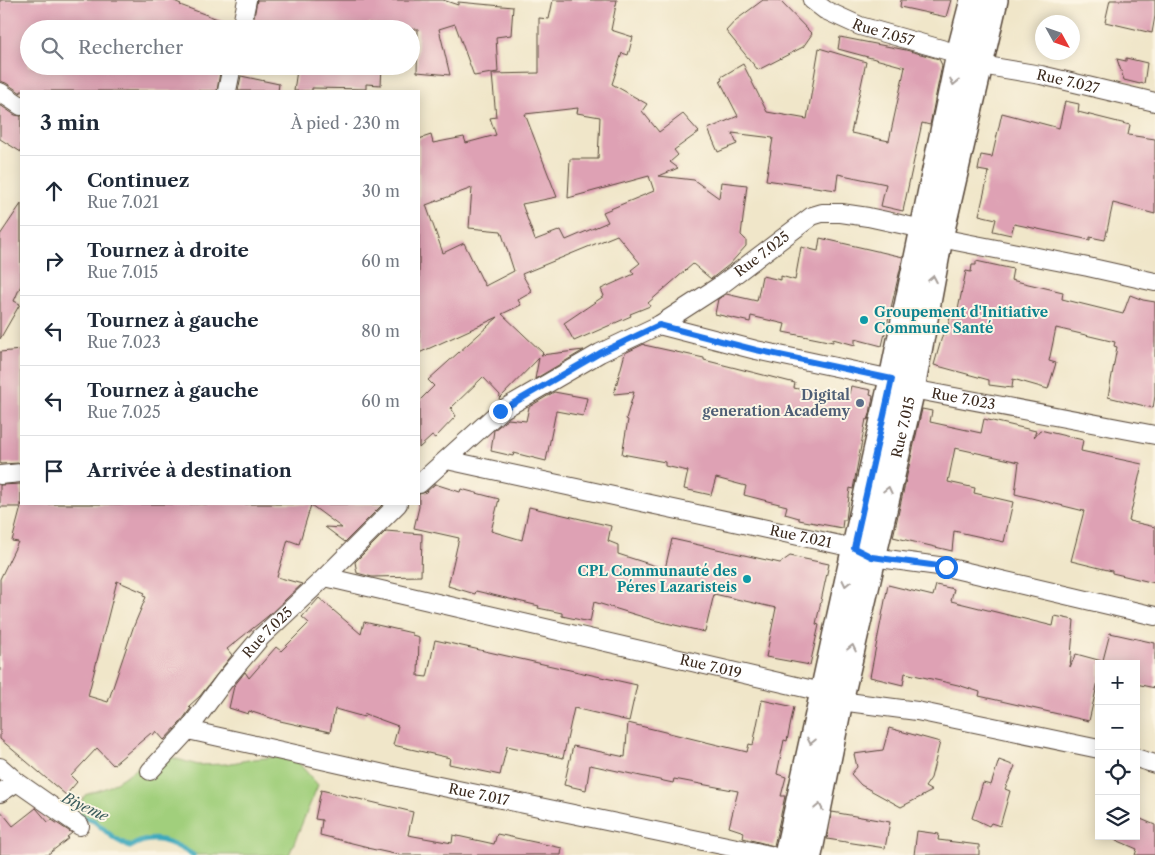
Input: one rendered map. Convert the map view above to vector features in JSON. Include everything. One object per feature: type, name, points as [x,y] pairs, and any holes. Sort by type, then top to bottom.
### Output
[{"type":"main road","name":"Rue 7.015","points":[[787,855],[831,697],[902,384],[970,59],[973,0]]},
{"type":"main road","name":"Rue 7.015","points":[[970,59],[995,0]]},
{"type":"main road","name":"Rue 7.015","points":[[809,855],[831,697]]},
{"type":"street","points":[[243,20],[247,0]]},
{"type":"street","name":"Rue 7.057","points":[[812,0],[825,10],[860,26],[970,59]]},
{"type":"street","name":"Rue 7.027","points":[[970,59],[1155,102]]},
{"type":"street","points":[[227,90],[230,75]]},
{"type":"street","points":[[0,92],[20,105]]},
{"type":"street","name":"Rue 7.025","points":[[420,483],[500,411],[600,353],[659,325],[721,285],[812,216],[822,213],[841,213],[868,217],[932,234],[1155,282]]},
{"type":"street","name":"Rue 7.023","points":[[659,325],[902,384],[1155,436]]},
{"type":"street","name":"Rue 7.021","points":[[447,460],[863,552],[946,567],[1155,616]]},
{"type":"street","points":[[0,475],[20,473]]},
{"type":"street","name":"Rue 7.025","points":[[150,771],[188,730],[224,681],[261,638],[325,577],[394,505]]},
{"type":"street","name":"Rue 7.019","points":[[325,577],[831,697],[917,711],[1095,748]]},
{"type":"street","name":"Rue 7.017","points":[[188,730],[429,784],[770,855]]},
{"type":"street","points":[[1140,759],[1155,764]]},
{"type":"street","points":[[0,767],[17,782],[80,826]]},
{"type":"street","points":[[0,793],[17,782]]},
{"type":"green space","points":[[152,754],[198,765],[226,764],[276,757],[296,760],[318,785],[289,855],[193,855],[170,841],[154,839],[130,847],[114,838],[94,821],[62,809],[79,806],[85,795],[108,787],[133,771]]},
{"type":"building","points":[[0,0],[172,0],[180,5],[220,20],[20,20],[20,75],[220,75],[217,90],[20,90],[20,92],[0,81]]},
{"type":"building","points":[[257,0],[443,0],[458,5],[458,2],[513,7],[511,35],[496,37],[498,72],[474,76],[455,24],[439,29],[450,75],[420,72],[420,20],[254,20]]},
{"type":"building","points":[[553,0],[617,0],[611,30],[633,37],[628,55],[622,53],[612,84],[647,104],[642,111],[659,132],[683,114],[699,132],[674,150],[678,155],[670,162],[678,168],[659,176],[694,180],[719,198],[721,182],[747,185],[741,235],[746,240],[746,246],[729,265],[711,279],[693,264],[648,303],[650,306],[574,341],[564,323],[604,296],[601,289],[634,274],[631,270],[640,263],[617,235],[522,274],[532,292],[518,300],[521,305],[502,314],[543,353],[541,355],[584,350],[535,379],[539,358],[499,399],[500,395],[483,377],[451,408],[456,416],[435,438],[432,436],[420,447],[420,400],[434,386],[428,380],[498,317],[420,353],[420,139],[431,135],[433,143],[464,137],[466,143],[496,135],[490,118],[496,117],[492,74],[539,73],[539,18],[549,19]],"holes":[[[578,108],[577,113],[600,117],[598,159],[570,159],[568,198],[649,176],[654,191],[603,212],[608,222],[566,240],[561,230],[535,240],[522,204],[557,197],[525,114]],[[472,188],[469,228],[501,231],[514,271],[485,286],[464,243],[443,253],[426,205]]]},
{"type":"building","points":[[763,0],[779,0],[812,34],[803,47],[758,70],[726,31],[736,20]]},
{"type":"building","points":[[901,0],[951,0],[946,17],[900,7]]},
{"type":"building","points":[[1110,0],[1155,0],[1152,33],[1105,22]]},
{"type":"building","points":[[840,37],[906,50],[939,59],[942,65],[930,125],[922,123],[903,211],[881,206],[886,184],[838,174],[836,190],[766,180],[773,138],[732,133],[737,144],[718,152],[708,129],[738,116],[720,81],[722,80],[721,77],[743,64],[767,112],[807,119],[819,48],[866,62],[851,133],[889,141],[905,67],[838,49]]},
{"type":"building","points":[[1126,58],[1147,63],[1144,84],[1124,80],[1117,59],[1126,61]]},
{"type":"building","points":[[296,75],[382,75],[381,85],[366,84],[366,89],[312,88],[312,90],[294,90]]},
{"type":"building","points":[[241,76],[279,84],[278,90],[238,90]]},
{"type":"building","points":[[1065,101],[1079,104],[1078,112],[1130,125],[1128,135],[1155,139],[1155,214],[1113,203],[1105,240],[1090,237],[1090,240],[1014,224],[1011,235],[993,231],[996,219],[979,215],[989,172],[978,170],[981,155],[992,157],[1002,113],[1059,128]]},
{"type":"building","points":[[0,105],[15,115],[20,116],[20,151],[0,139]]},
{"type":"building","points":[[20,205],[20,287],[14,301],[20,304],[0,339],[0,235]]},
{"type":"building","points":[[820,238],[903,257],[882,346],[855,339],[855,345],[833,339],[833,342],[783,332],[785,324],[751,316],[750,322],[715,314],[718,299],[726,294],[757,301],[762,276],[781,280],[781,276],[795,280],[801,247],[818,251]]},
{"type":"building","points":[[976,261],[1013,269],[1011,280],[1063,292],[1062,299],[1123,314],[1130,295],[1155,302],[1155,396],[1153,408],[1108,397],[1117,347],[1114,346],[1115,342],[1056,328],[1049,361],[1056,363],[1048,389],[1013,379],[1012,388],[989,385],[989,380],[934,365],[943,333],[946,335],[950,317],[956,319],[966,271],[971,272],[972,265],[976,265]]},
{"type":"building","points":[[644,344],[795,383],[794,388],[816,393],[849,394],[851,386],[871,390],[870,395],[873,396],[870,414],[868,420],[866,419],[853,489],[850,488],[846,520],[843,520],[842,528],[799,520],[799,518],[785,514],[787,506],[744,495],[746,486],[716,478],[711,495],[684,489],[688,471],[665,466],[665,462],[622,454],[628,420],[626,419],[634,392],[614,394],[625,353]]},
{"type":"building","points":[[20,350],[20,463],[0,464],[0,352]]},
{"type":"building","points":[[554,392],[587,398],[583,416],[556,411],[546,461],[514,453],[513,456],[491,451],[494,430],[508,419],[526,421],[529,407]]},
{"type":"building","points":[[922,409],[932,411],[930,422],[981,433],[984,419],[1036,431],[1034,437],[1040,430],[1083,440],[1081,451],[1142,464],[1129,521],[1155,527],[1155,583],[1071,561],[1084,511],[1015,494],[1019,462],[955,448],[948,482],[975,488],[974,493],[1013,502],[1004,542],[954,531],[952,551],[893,537]]},
{"type":"building","points":[[20,484],[21,506],[311,505],[299,544],[288,540],[277,577],[302,584],[268,616],[227,649],[232,655],[200,696],[189,706],[191,708],[180,723],[164,740],[156,731],[153,735],[151,733],[113,765],[97,748],[71,776],[77,782],[66,795],[0,739],[0,579],[18,542],[12,541],[21,507],[0,507],[0,485]],"holes":[[[117,581],[145,593],[143,596],[146,597],[133,628],[108,702],[88,696]]]},
{"type":"building","points":[[435,484],[460,492],[461,489],[499,499],[491,531],[522,540],[529,507],[611,526],[608,541],[618,545],[618,554],[665,569],[672,539],[780,563],[790,556],[829,564],[816,624],[819,625],[810,665],[766,657],[776,608],[714,594],[705,632],[653,620],[594,602],[590,622],[562,616],[562,613],[538,608],[539,606],[476,591],[475,594],[448,586],[459,538],[414,528],[420,505],[420,494],[426,492]]},
{"type":"building","points":[[311,505],[382,505],[345,542],[325,527],[342,528]]},
{"type":"building","points":[[386,531],[422,534],[421,576],[372,577],[357,573],[355,562]]},
{"type":"building","points":[[888,585],[933,596],[936,585],[954,589],[951,601],[1053,626],[1055,616],[1074,620],[1070,667],[1076,654],[1098,660],[1095,660],[1095,695],[1089,721],[979,696],[980,692],[958,685],[905,673],[903,685],[870,677]]},
{"type":"building","points":[[319,598],[361,634],[364,622],[412,633],[412,635],[419,637],[418,676],[427,677],[435,640],[637,685],[629,721],[574,708],[563,758],[507,746],[500,775],[449,764],[450,758],[393,745],[398,726],[365,714],[364,717],[335,709],[330,732],[280,721],[249,711],[248,714],[229,708],[234,686],[245,672],[249,678],[276,647],[281,651],[309,623],[302,617]]},
{"type":"building","points":[[1110,633],[1155,643],[1155,688],[1140,685],[1140,660],[1103,660]]},
{"type":"building","points":[[762,700],[794,707],[787,741],[784,740],[777,774],[786,777],[781,796],[785,796],[774,846],[743,838],[744,832],[729,827],[738,791],[674,779],[673,783],[590,765],[586,790],[564,785],[573,746],[625,757],[628,723],[747,752],[749,744],[753,745]]},
{"type":"building","points":[[889,728],[940,742],[931,778],[925,787],[932,791],[901,807],[861,785],[851,774],[857,767],[854,754],[883,750]]},
{"type":"building","points":[[999,760],[1015,766],[1005,789],[1010,791],[1000,826],[991,823],[989,826],[972,818],[983,783],[991,785]]},
{"type":"building","points":[[321,790],[413,812],[408,835],[452,843],[453,835],[494,844],[497,834],[562,848],[561,855],[399,855],[367,848],[320,835],[322,820],[315,819]]},
{"type":"building","points":[[36,808],[48,822],[52,820],[72,833],[67,837],[69,838],[47,855],[0,855],[0,810],[13,826]]},
{"type":"building","points":[[832,812],[890,822],[885,848],[827,839]]},
{"type":"building","points":[[1140,819],[1155,825],[1155,855],[1135,855],[1137,849],[1116,840],[1140,840]]},
{"type":"building","points":[[917,831],[939,834],[938,840],[979,845],[979,855],[914,855]]},
{"type":"waterway","name":"Biyeme","points":[[75,814],[94,821],[114,838],[130,847],[147,840],[163,841],[178,846],[193,855]]},
{"type":"place","name":"Groupement d'Initiative Commune Santé","points":[[864,320]]},
{"type":"place","name":"Digital generation Academy","points":[[860,403]]},
{"type":"place","name":"CPL Communauté des Péres Lazaristeis","points":[[747,579]]},
{"type":"route","points":[[500,411],[600,353],[659,325],[756,350],[892,379],[854,548],[872,557],[946,567]]}]
